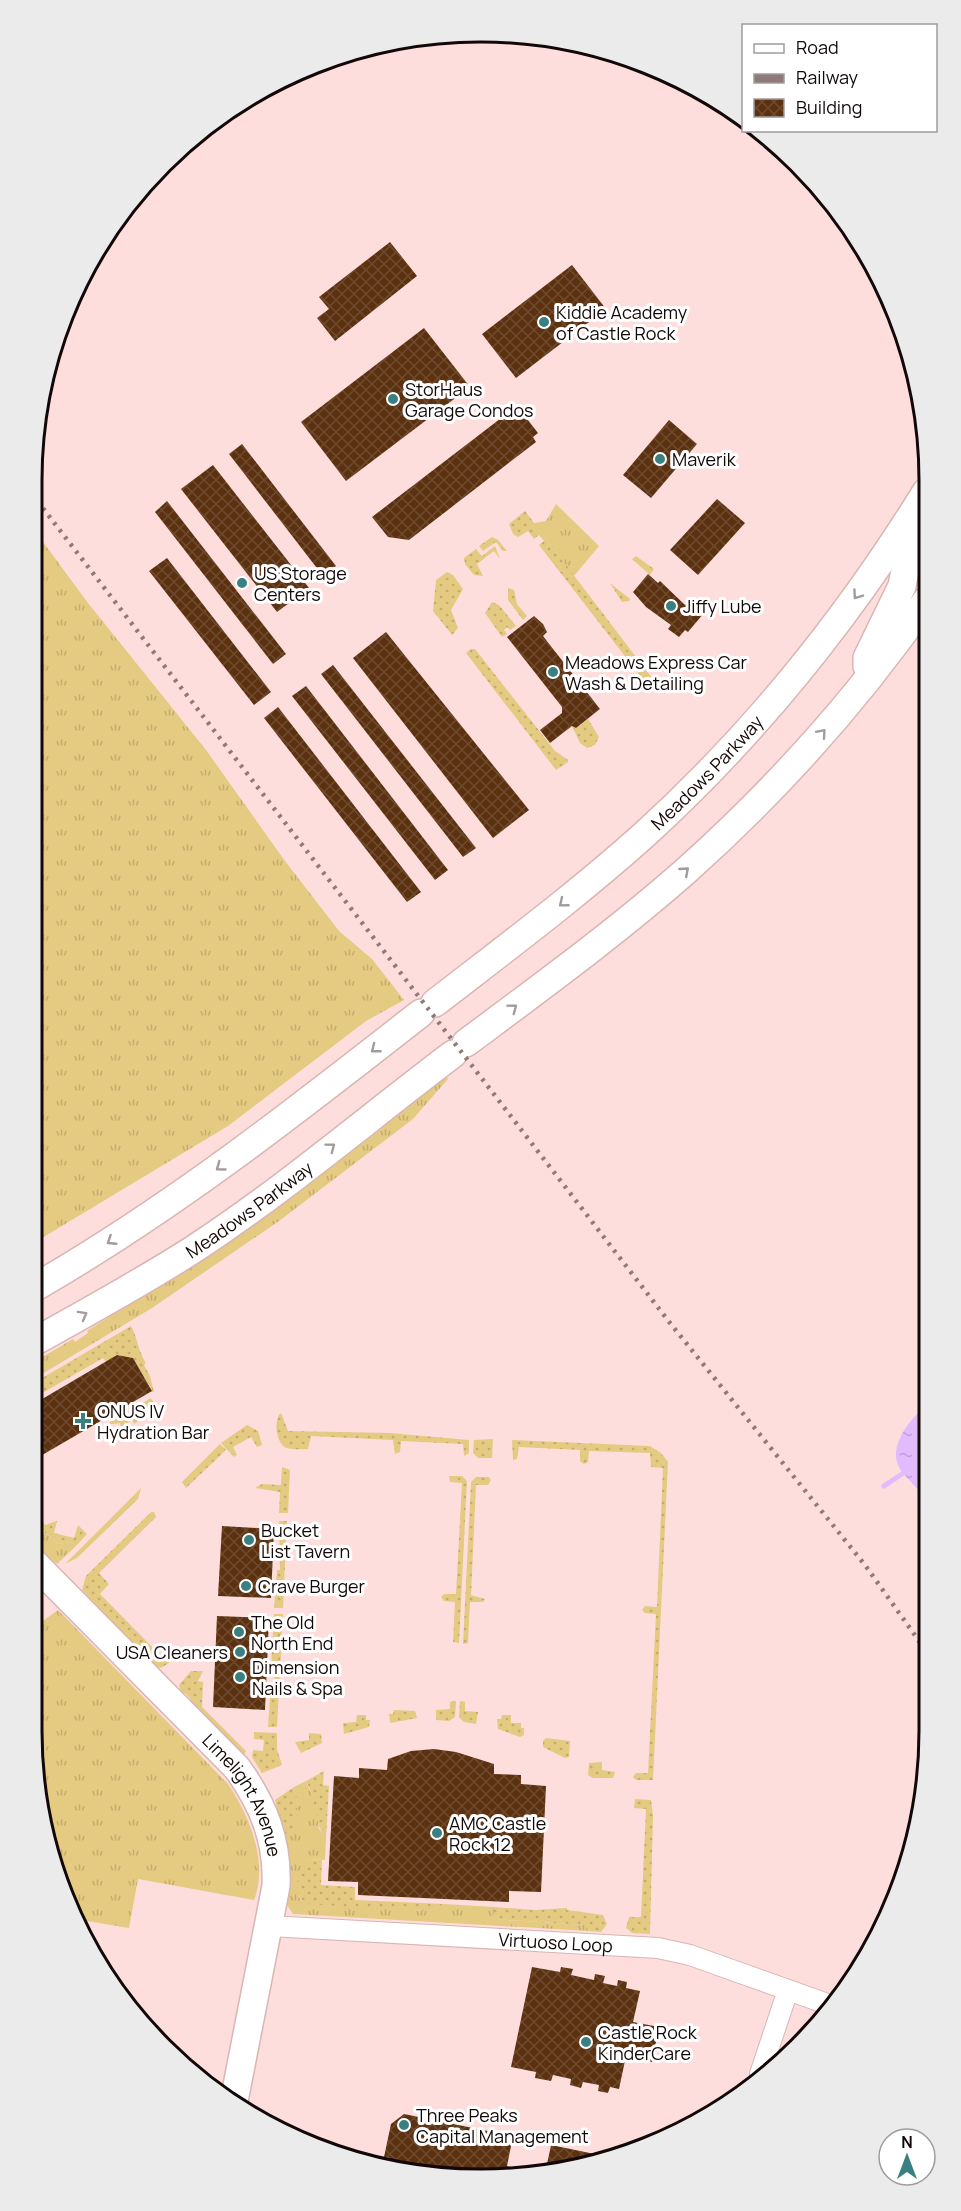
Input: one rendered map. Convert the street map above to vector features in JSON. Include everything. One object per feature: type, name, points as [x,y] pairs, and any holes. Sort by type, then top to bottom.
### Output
[{"type":"main road","name":"Meadows Parkway","points":[[42,1283],[150,1215],[220,1167],[428,1008],[608,866],[706,774],[816,650],[919,503]]},
{"type":"main road","points":[[865,682],[867,658],[902,586],[910,546],[904,527]]},
{"type":"main road","name":"Meadows Parkway","points":[[42,1337],[133,1286],[194,1248],[254,1206],[460,1049],[687,870],[798,760],[865,682],[919,610]]},
{"type":"main road","name":"Limelight Avenue","points":[[42,1571],[237,1768],[256,1795],[270,1829],[276,1858],[276,1886],[235,2094]]},
{"type":"street","name":"Virtuoso Loop","points":[[270,1926],[658,1948],[690,1955],[824,2003]]},
{"type":"street","points":[[763,2066],[788,1990]]},
{"type":"green space","points":[[556,504],[599,546],[574,576],[534,523],[546,521]]},
{"type":"green space","points":[[525,511],[652,678],[656,686],[651,690],[539,545],[544,541],[539,535],[534,539],[528,531],[518,537],[513,534],[509,524]]},
{"type":"green space","points":[[492,537],[498,540],[507,551],[503,551],[496,542],[483,551],[479,546]]},
{"type":"green space","points":[[42,541],[88,603],[206,750],[285,861],[339,931],[372,959],[404,1000],[366,1021],[228,1126],[42,1238]]},
{"type":"green space","points":[[495,546],[500,559],[494,551],[477,564],[483,576],[474,575],[465,564],[464,558],[476,549],[482,556]]},
{"type":"green space","points":[[636,556],[654,569],[650,575],[632,559]]},
{"type":"green space","points":[[447,572],[453,575],[463,589],[451,610],[458,628],[452,635],[433,611],[436,580]]},
{"type":"green space","points":[[610,583],[630,599],[629,601],[622,602]]},
{"type":"green space","points":[[508,588],[514,590],[517,604],[527,616],[523,620],[508,600]]},
{"type":"green space","points":[[492,602],[499,605],[516,626],[510,630],[507,627],[504,630],[507,634],[502,637],[485,613]]},
{"type":"green space","points":[[475,649],[555,751],[568,762],[556,770],[466,653]]},
{"type":"green space","points":[[588,719],[599,737],[595,745],[587,748],[580,743],[572,726],[576,728]]},
{"type":"green space","points":[[445,1076],[448,1079],[413,1119],[279,1221],[152,1308],[42,1374],[42,1357],[73,1339],[75,1342],[88,1333],[87,1331],[187,1267],[189,1269],[201,1262],[200,1259],[279,1203],[281,1205],[292,1197],[291,1194],[366,1137],[368,1139],[383,1127],[382,1124]]},
{"type":"green space","points":[[131,1326],[146,1363],[144,1365],[150,1376],[154,1392],[149,1392],[152,1390],[133,1358],[117,1355],[106,1362],[103,1358],[42,1393],[42,1378]]},
{"type":"green space","points":[[151,1398],[153,1402],[141,1413],[144,1417],[134,1424],[130,1411]]},
{"type":"green space","points":[[126,1413],[129,1424],[123,1425],[124,1428],[121,1428],[120,1423],[105,1425]]},
{"type":"green space","points":[[281,1413],[288,1431],[390,1433],[469,1440],[469,1453],[464,1456],[463,1444],[401,1441],[400,1452],[395,1454],[393,1440],[311,1436],[308,1449],[289,1449],[283,1446],[278,1437],[276,1426]]},
{"type":"green space","points":[[247,1425],[258,1431],[262,1445],[257,1447],[251,1437],[233,1447],[237,1455],[234,1457],[221,1443]]},
{"type":"green space","points":[[493,1439],[492,1458],[478,1458],[473,1453],[474,1440]]},
{"type":"green space","points":[[512,1440],[650,1446],[661,1453],[668,1462],[653,1780],[636,1780],[633,1777],[636,1773],[648,1773],[656,1614],[645,1613],[642,1610],[645,1606],[657,1607],[663,1468],[651,1467],[650,1453],[589,1451],[588,1462],[584,1464],[580,1461],[580,1450],[519,1447],[517,1459],[513,1460]]},
{"type":"green space","points":[[220,1444],[226,1450],[186,1488],[182,1482]]},
{"type":"green space","points":[[282,1467],[290,1470],[288,1513],[279,1513],[280,1492],[255,1488],[262,1484],[281,1485]]},
{"type":"green space","points":[[449,1476],[462,1476],[467,1481],[459,1643],[453,1642],[455,1602],[444,1601],[441,1597],[444,1594],[456,1594],[462,1483],[450,1482]]},
{"type":"green space","points":[[476,1477],[489,1477],[491,1480],[488,1485],[476,1485],[471,1595],[485,1599],[483,1602],[470,1602],[468,1643],[463,1644],[471,1482]]},
{"type":"green space","points":[[141,1488],[138,1499],[77,1558],[65,1564]]},
{"type":"green space","points":[[151,1512],[154,1512],[156,1517],[99,1573],[109,1584],[100,1594],[163,1658],[174,1651],[172,1661],[161,1668],[154,1666],[82,1590],[86,1576]]},
{"type":"green space","points":[[42,1519],[45,1525],[57,1521],[54,1533],[74,1538],[78,1525],[87,1534],[76,1546],[71,1542],[58,1544],[42,1530]]},
{"type":"green space","points":[[279,1521],[287,1521],[283,1608],[274,1608],[277,1570],[280,1570]]},
{"type":"green space","points":[[42,1529],[58,1544],[71,1542],[76,1546],[57,1564],[42,1549]]},
{"type":"green space","points":[[58,1610],[228,1784],[249,1824],[258,1855],[258,1885],[254,1900],[138,1879],[129,1928],[86,1921],[65,1871],[50,1816],[43,1759],[42,1622]]},
{"type":"green space","points":[[274,1614],[283,1614],[277,1727],[268,1727],[271,1683],[274,1682],[275,1669],[271,1668]]},
{"type":"green space","points":[[191,1671],[203,1671],[198,1681],[203,1682],[202,1707],[246,1751],[243,1757],[189,1702],[191,1699],[185,1693],[182,1696],[179,1685]]},
{"type":"green space","points":[[456,1701],[455,1717],[449,1721],[436,1720],[436,1710],[450,1709],[450,1702]]},
{"type":"green space","points":[[460,1701],[465,1702],[465,1711],[478,1712],[476,1724],[464,1722],[459,1717]]},
{"type":"green space","points":[[394,1710],[415,1711],[417,1718],[390,1723],[389,1714],[393,1714]]},
{"type":"green space","points":[[357,1715],[366,1715],[366,1720],[370,1720],[369,1727],[344,1734],[343,1723],[356,1722]]},
{"type":"green space","points":[[502,1715],[511,1715],[511,1723],[521,1723],[524,1735],[520,1737],[498,1729],[497,1719],[501,1719]]},
{"type":"green space","points":[[254,1732],[277,1733],[277,1749],[282,1765],[262,1773],[252,1757],[253,1750],[263,1751],[264,1740],[254,1739]]},
{"type":"green space","points":[[309,1733],[321,1734],[322,1743],[301,1753],[295,1742],[309,1740]]},
{"type":"green space","points":[[546,1738],[570,1741],[569,1757],[565,1758],[543,1747],[543,1741]]},
{"type":"green space","points":[[602,1762],[602,1770],[615,1772],[613,1778],[593,1778],[588,1775],[589,1763]]},
{"type":"green space","points":[[324,1771],[323,1785],[329,1786],[326,1838],[319,1825],[306,1781]]},
{"type":"green space","points":[[306,1781],[316,1804],[319,1829],[326,1838],[325,1860],[308,1859],[299,1897],[302,1901],[428,1911],[444,1904],[494,1907],[494,1919],[586,1925],[589,1931],[293,1914],[285,1902],[285,1842],[295,1819],[297,1802],[294,1787]]},
{"type":"green space","points":[[294,1787],[297,1801],[296,1816],[285,1842],[275,1800]]},
{"type":"green space","points":[[635,1799],[651,1800],[653,1816],[650,1934],[632,1933],[626,1928],[629,1917],[641,1917],[646,1809],[634,1808]]},
{"type":"green space","points":[[308,1859],[322,1860],[321,1885],[355,1887],[355,1900],[444,1904],[428,1911],[307,1904],[299,1895],[297,1883]]},
{"type":"green space","points":[[494,1907],[535,1910],[567,1908],[567,1910],[603,1915],[607,1924],[601,1932],[589,1931],[585,1925],[493,1919]]},
{"type":"water","points":[[919,1413],[919,1490],[900,1469],[896,1451],[903,1432]]},
{"type":"building","points":[[390,242],[417,276],[335,341],[317,318],[329,309],[319,297]]},
{"type":"building","name":"Kiddie Academy of Castle Rock","points":[[572,265],[606,309],[516,378],[482,334]]},
{"type":"building","points":[[424,328],[470,387],[346,481],[301,422]]},
{"type":"building","points":[[517,406],[538,433],[533,437],[536,442],[409,540],[388,537],[372,517]]},
{"type":"building","name":"Maverik","points":[[669,420],[697,444],[651,498],[623,475]]},
{"type":"building","points":[[242,444],[336,566],[323,576],[229,454]]},
{"type":"building","points":[[213,465],[309,588],[277,612],[181,489]]},
{"type":"building","name":"Maverik","points":[[717,499],[745,523],[698,575],[670,550]]},
{"type":"building","points":[[167,501],[286,654],[273,664],[155,512]]},
{"type":"building","points":[[167,558],[271,692],[254,705],[149,571]]},
{"type":"building","name":"Jiffy Lube","points":[[648,574],[658,583],[660,581],[685,605],[689,601],[704,613],[688,632],[685,630],[679,637],[668,629],[671,625],[646,607],[633,592]]},
{"type":"building","name":"Meadows Express Car Wash & Detailing","points":[[534,616],[543,624],[547,632],[543,636],[600,709],[576,728],[572,726],[550,743],[540,730],[562,713],[562,707],[507,637]]},
{"type":"building","points":[[386,632],[529,810],[493,838],[353,658]]},
{"type":"building","points":[[333,665],[476,848],[463,857],[321,674]]},
{"type":"building","points":[[306,686],[448,870],[435,880],[292,696]]},
{"type":"building","points":[[278,707],[421,892],[407,902],[264,718]]},
{"type":"building","points":[[117,1355],[133,1358],[152,1391],[42,1455],[42,1399]]},
{"type":"building","points":[[222,1526],[274,1529],[271,1598],[218,1596]]},
{"type":"building","points":[[217,1616],[269,1618],[265,1710],[213,1707]]},
{"type":"building","name":"AMC Castle Rock 12","points":[[434,1749],[456,1752],[494,1764],[494,1774],[521,1775],[521,1784],[546,1786],[541,1892],[509,1891],[509,1902],[358,1895],[358,1882],[328,1881],[334,1776],[359,1778],[359,1768],[387,1770],[388,1759],[411,1751]]},
{"type":"building","name":"Castle Rock KinderCare","points":[[532,1967],[560,1972],[561,1967],[573,1969],[571,1975],[594,1980],[595,1974],[605,1976],[603,1983],[617,1986],[618,1980],[627,1982],[626,1988],[640,1991],[633,2022],[659,2027],[652,2062],[626,2056],[619,2089],[610,2087],[608,2093],[598,2091],[599,2085],[583,2082],[581,2088],[570,2085],[571,2079],[553,2075],[551,2081],[535,2078],[536,2072],[511,2067]]},
{"type":"building","points":[[404,2114],[513,2136],[507,2166],[514,2168],[452,2168],[391,2160],[391,2158],[384,2157],[391,2124]]},
{"type":"building","points":[[551,2145],[594,2154],[566,2161],[547,2164]]},
{"type":"waterway","points":[[884,1486],[908,1470]]},
{"type":"railway","points":[[42,507],[670,1323],[865,1565],[919,1641]]},
{"type":"place","name":"Kiddie Academy of Castle Rock","points":[[544,322]]},
{"type":"place","name":"StorHaus Garage Condos","points":[[393,399]]},
{"type":"place","name":"Maverik","points":[[660,459]]},
{"type":"place","name":"US Storage Centers","points":[[242,583]]},
{"type":"place","name":"Jiffy Lube","points":[[671,606]]},
{"type":"place","name":"Meadows Express Car Wash & Detailing","points":[[553,672]]},
{"type":"place","name":"ONUS IV Hydration Bar","points":[[83,1421]]},
{"type":"place","name":"Bucket List Tavern","points":[[249,1540]]},
{"type":"place","name":"Crave Burger","points":[[246,1586]]},
{"type":"place","name":"The Old North End","points":[[239,1632]]},
{"type":"place","name":"USA Cleaners","points":[[240,1652]]},
{"type":"place","name":"Dimension Nails & Spa","points":[[240,1677]]},
{"type":"place","name":"AMC Castle Rock 12","points":[[437,1833]]},
{"type":"place","name":"Castle Rock KinderCare","points":[[586,2042]]},
{"type":"place","name":"Three Peaks Capital Management","points":[[404,2125]]}]
